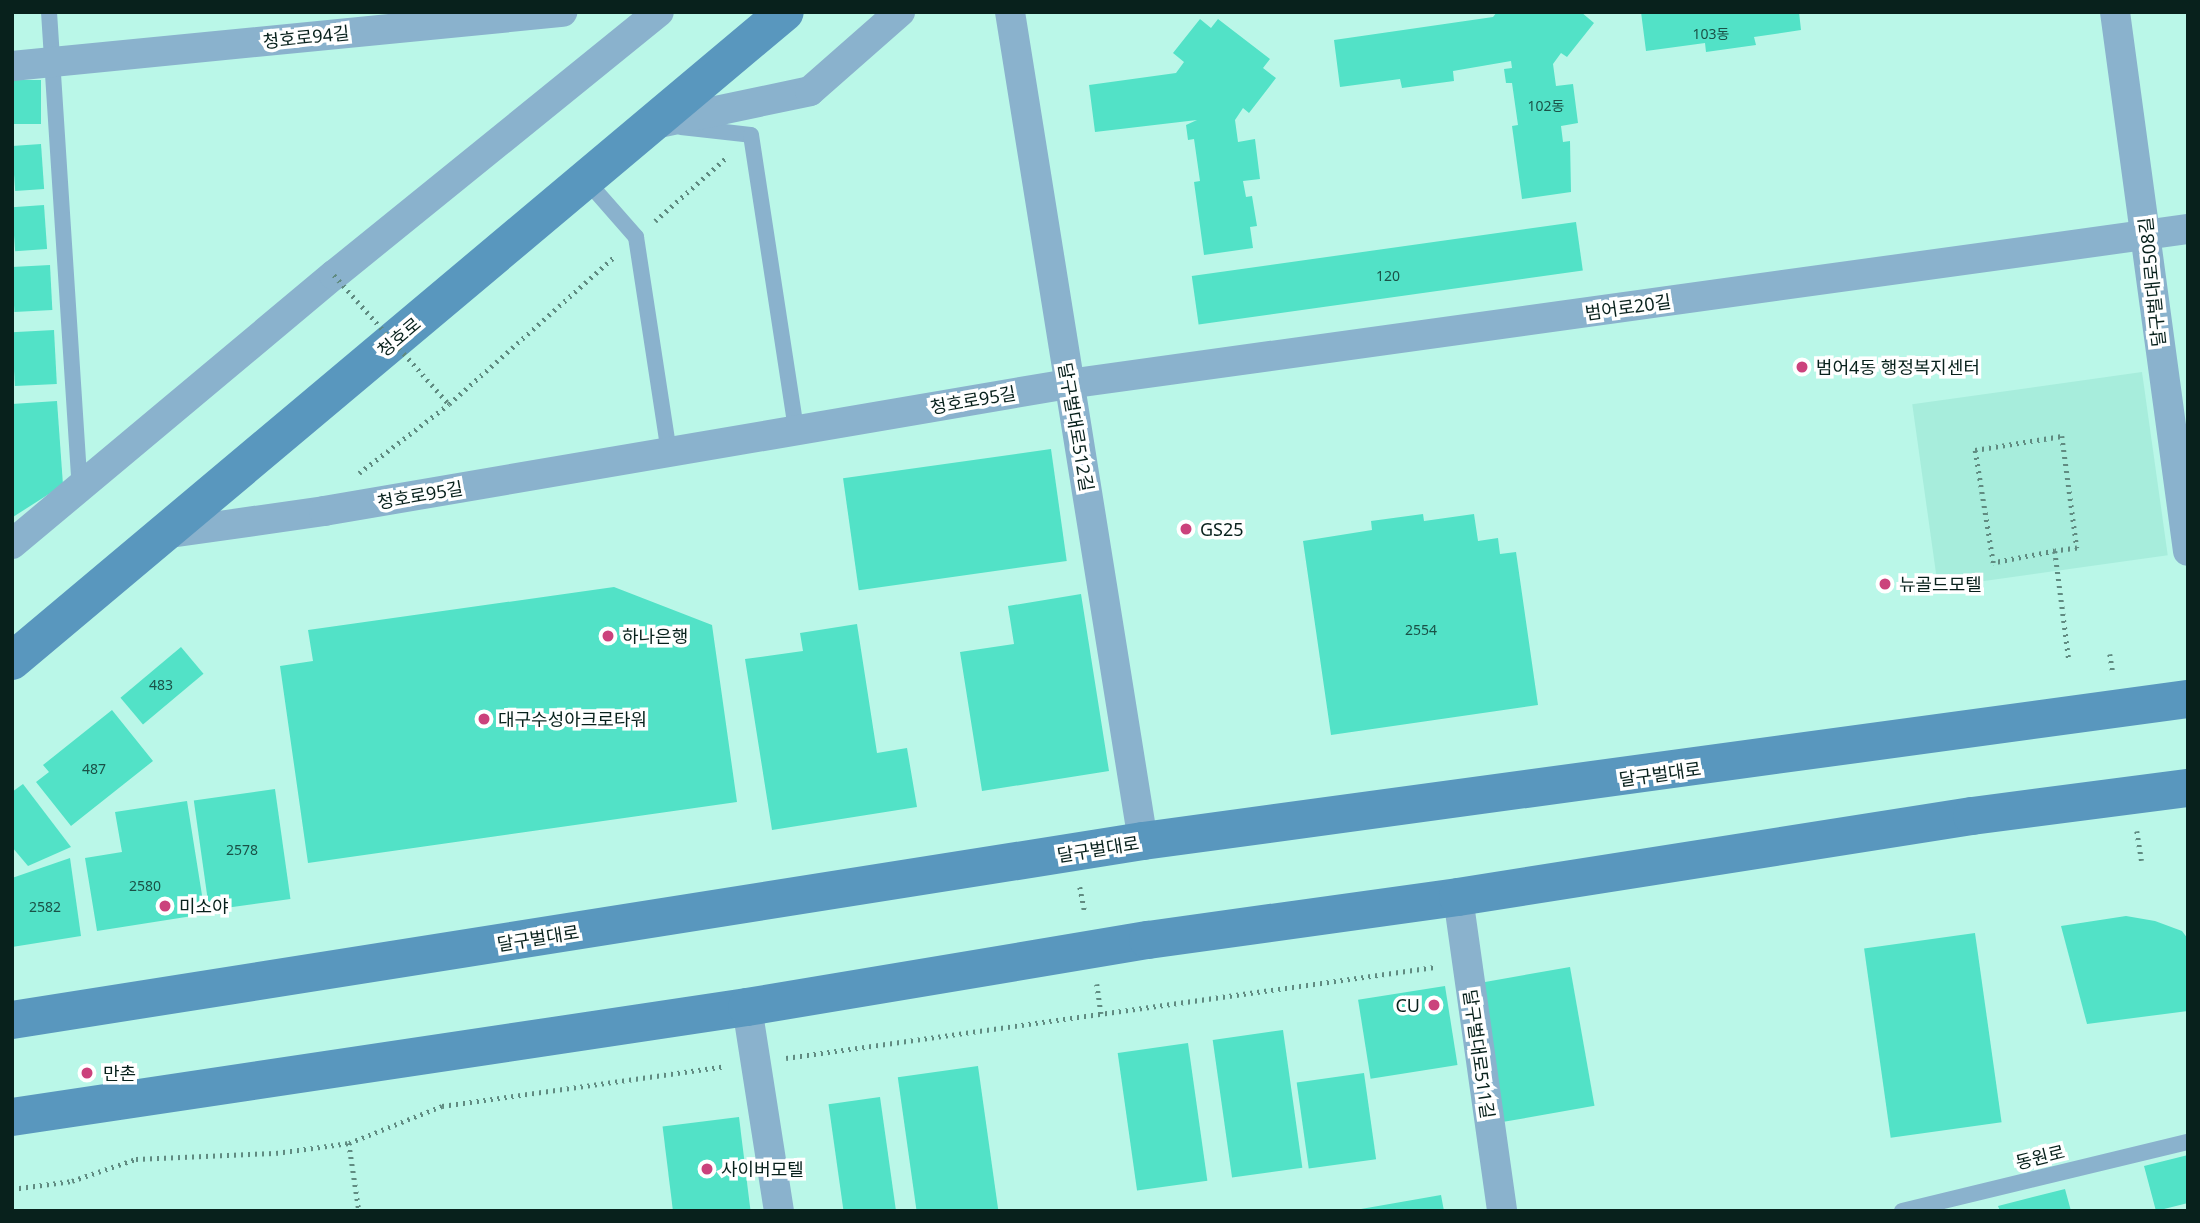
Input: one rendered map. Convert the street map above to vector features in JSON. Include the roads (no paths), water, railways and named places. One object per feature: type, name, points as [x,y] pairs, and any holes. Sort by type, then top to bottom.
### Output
[{"type":"main road","name":"청호로","points":[[14,655],[170,533],[785,12]]},
{"type":"main road","name":"달구벌대로","points":[[12,1020],[1143,841],[2188,699]]},
{"type":"main road","points":[[12,1117],[747,1007],[1148,940],[1458,897],[1972,816],[2188,788]]},
{"type":"main road","points":[[12,1008],[60,1012]]},
{"type":"street","name":"청호로94길","points":[[12,66],[50,65],[457,17],[562,12]]},
{"type":"street","points":[[12,544],[334,275],[659,12]]},
{"type":"street","points":[[653,124],[810,91],[900,12]]},
{"type":"street","name":"달구벌대로512길","points":[[1010,12],[1143,841]]},
{"type":"street","name":"달구벌대로508길","points":[[2115,12],[2147,236],[2167,422],[2188,551]]},
{"type":"street","name":"범어로20길","points":[[1068,384],[2188,229]]},
{"type":"street","name":"청호로95길","points":[[170,533],[324,511],[1068,384]]},
{"type":"street","name":"달구벌대로511길","points":[[1458,897],[1502,1211]]},
{"type":"street","points":[[747,1007],[779,1211]]},
{"type":"lane","points":[[48,12],[80,488]]},
{"type":"lane","points":[[653,124],[751,135],[796,430]]},
{"type":"lane","points":[[586,180],[636,237],[669,452]]},
{"type":"lane","name":"동원로","points":[[1902,1211],[2188,1142]]},
{"type":"place","name":"범어4동 행정복지센터","points":[[1802,367]]},
{"type":"place","name":"GS25","points":[[1186,529]]},
{"type":"place","name":"뉴골드모텔","points":[[1885,584]]},
{"type":"place","name":"하나은행","points":[[608,636]]},
{"type":"place","name":"대구수성아크로타워","points":[[484,719]]},
{"type":"place","name":"미소야","points":[[165,906]]},
{"type":"place","name":"CU","points":[[1434,1005]]},
{"type":"place","name":"만촌","points":[[87,1073]]},
{"type":"place","name":"사이버모텔","points":[[707,1169]]}]
